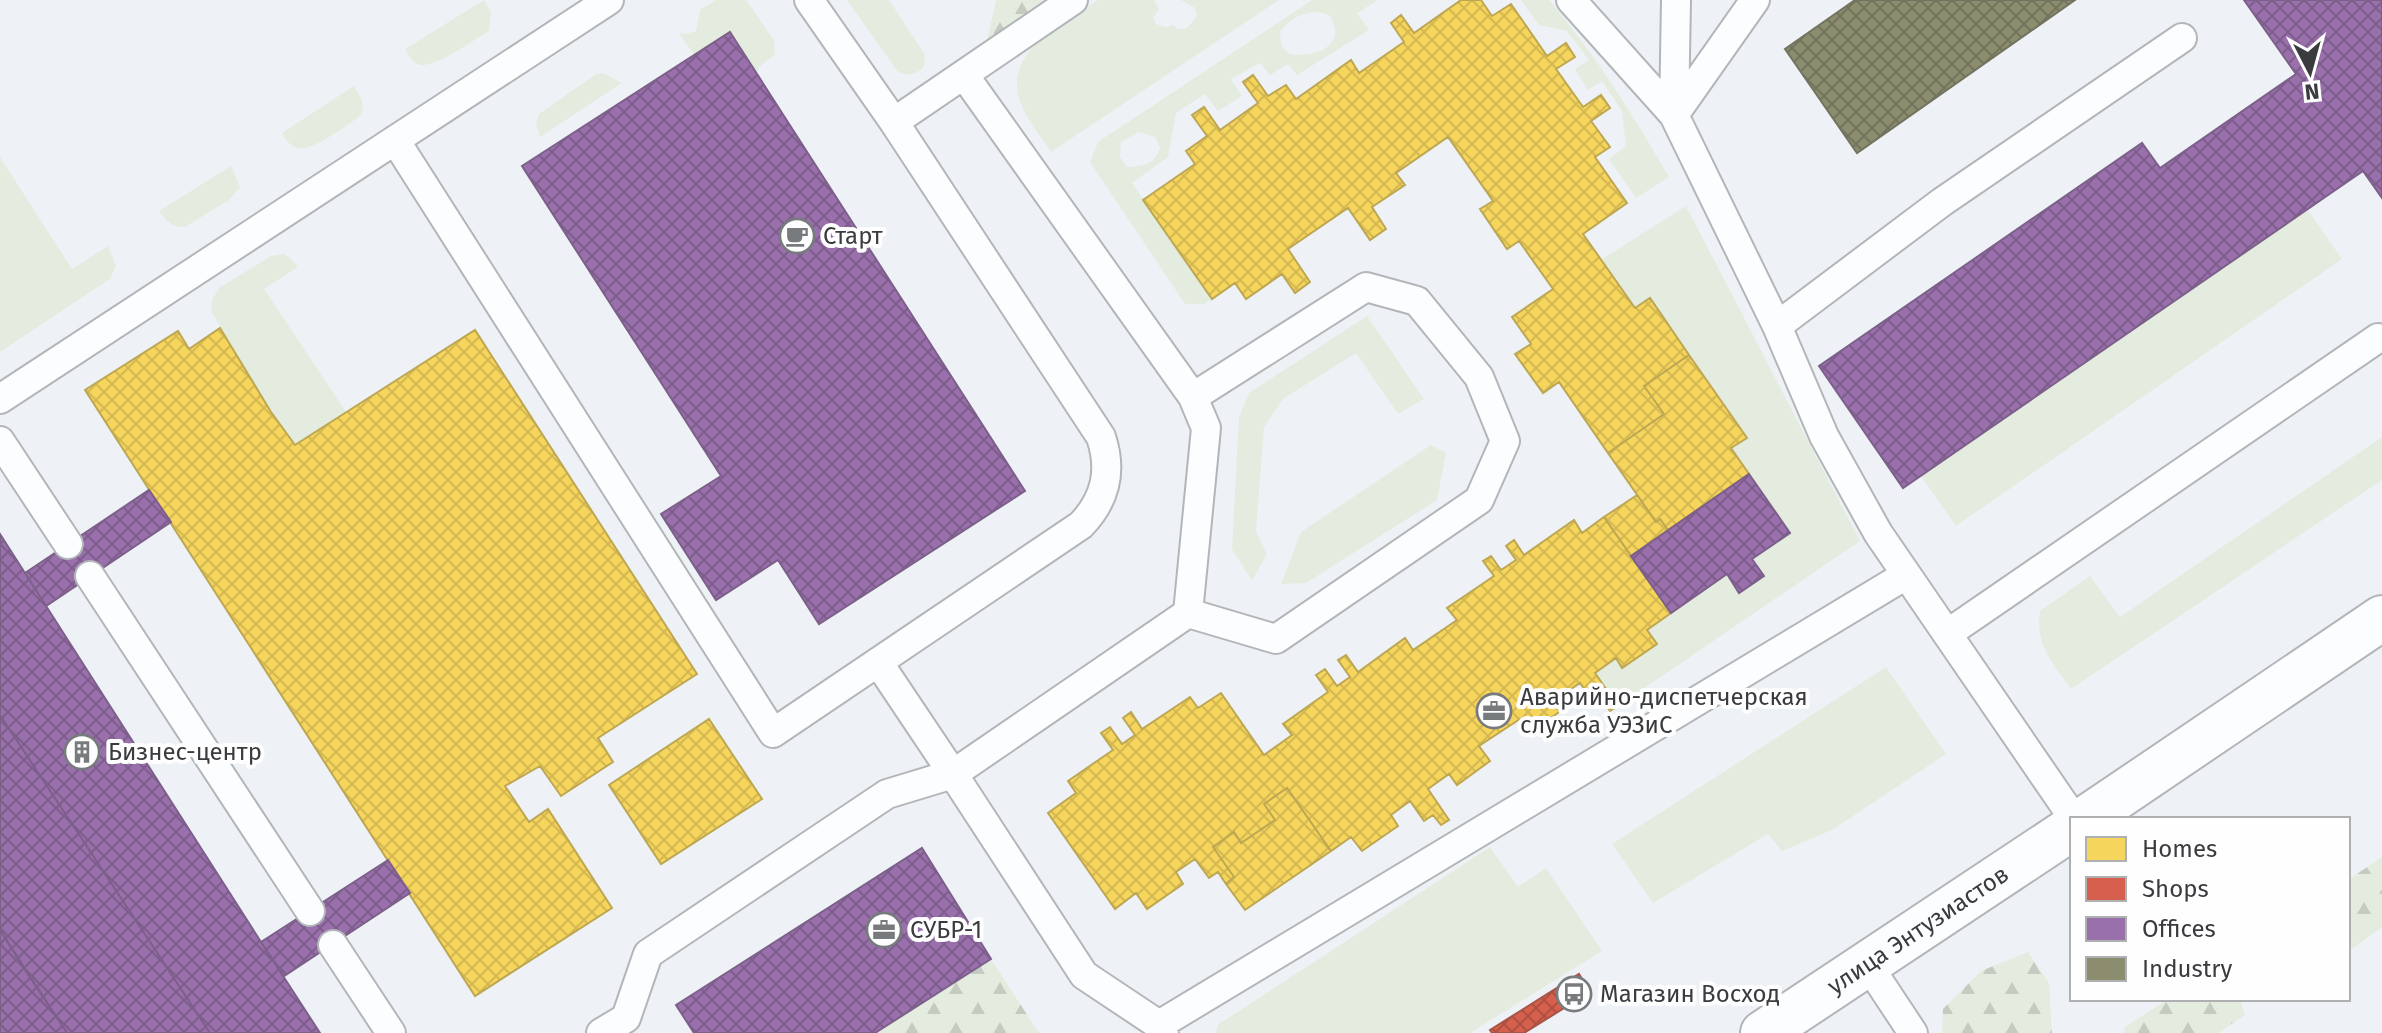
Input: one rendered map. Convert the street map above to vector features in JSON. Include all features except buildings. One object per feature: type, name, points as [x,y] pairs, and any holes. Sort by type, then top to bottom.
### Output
[{"type":"main road","points":[[2088,817],[2382,618]]},
{"type":"main road","name":"улица Энтузиастов","points":[[1763,1033],[2070,829]]},
{"type":"lane","points":[[0,399],[609,0]]},
{"type":"lane","points":[[395,140],[773,733],[1081,525],[1093,512],[1107,475],[1107,456],[1101,437],[894,122],[809,0]]},
{"type":"lane","points":[[894,122],[1073,0]]},
{"type":"lane","points":[[1571,0],[1674,115],[1777,326],[1824,436],[1878,533],[2073,817]]},
{"type":"lane","points":[[1674,115],[1676,0]]},
{"type":"lane","points":[[1674,115],[1755,0]]},
{"type":"lane","points":[[1777,326],[1942,202],[2182,38]]},
{"type":"lane","points":[[964,75],[1193,397],[1206,428],[1188,613]]},
{"type":"lane","points":[[1188,613],[1276,639],[1479,500],[1505,441],[1479,377],[1417,301],[1366,287],[1193,397]]},
{"type":"lane","points":[[1947,634],[2378,338]]},
{"type":"lane","points":[[0,441],[68,544]]},
{"type":"lane","points":[[878,662],[1084,975],[1162,1029],[1906,575]]},
{"type":"lane","points":[[90,576],[310,911]]},
{"type":"lane","points":[[601,1033],[626,1018],[648,954],[887,794],[953,774],[1188,613]]},
{"type":"lane","points":[[333,945],[391,1033]]},
{"type":"lane","points":[[1868,965],[1913,1033]]},
{"type":"green space","points":[[484,0],[491,13],[489,31],[433,63],[417,64],[411,59],[405,49]]},
{"type":"green space","points":[[716,0],[746,0],[774,40],[775,54],[759,67],[757,73],[731,33],[695,56],[679,33],[696,31],[700,10]]},
{"type":"green space","points":[[847,0],[889,0],[925,55],[924,67],[911,74],[897,71]]},
{"type":"green space","points":[[996,0],[1046,0],[987,41]]},
{"type":"green space","points":[[1098,0],[1154,0],[1159,9],[1153,18],[1156,24],[1166,27],[1173,25],[1178,29],[1187,28],[1197,16],[1195,8],[1181,0],[1279,0],[1051,152],[1021,104],[1017,85],[1020,69],[1027,54],[1038,42]]},
{"type":"green space","points":[[1312,0],[1378,0],[1357,13],[1369,30],[1297,75],[1288,64],[1270,75],[1260,63],[1231,79],[1242,96],[1218,111],[1205,94],[1176,113],[1168,157],[1132,183],[1212,299],[1204,304],[1185,304],[1090,162],[1098,142]],"holes":[[[1317,12],[1329,15],[1334,25],[1332,42],[1318,52],[1289,54],[1281,45],[1280,32],[1296,18]],[[1138,132],[1155,137],[1160,148],[1148,164],[1127,167],[1120,157],[1121,142]]]},
{"type":"green space","points":[[1521,0],[1549,0],[1613,86],[1669,177],[1636,198],[1609,159],[1626,146],[1622,111],[1602,81],[1588,90],[1575,69],[1589,60],[1567,31],[1539,25]]},
{"type":"green space","points":[[603,73],[622,83],[540,137],[536,125],[539,114],[596,74]]},
{"type":"green space","points":[[354,86],[363,105],[358,118],[309,147],[295,147],[287,141],[282,133]]},
{"type":"green space","points":[[0,157],[72,269],[108,246],[116,266],[110,279],[0,352]]},
{"type":"green space","points":[[231,166],[240,187],[229,200],[185,227],[170,223],[159,211]]},
{"type":"green space","points":[[1686,206],[1860,541],[1618,706],[1595,673],[1616,658],[1623,668],[1656,645],[1647,630],[1727,574],[1739,593],[1763,575],[1752,559],[1790,533],[1731,448],[1746,437],[1650,299],[1635,308],[1602,259]]},
{"type":"green space","points":[[2307,209],[2342,259],[1956,526],[1921,476]]},
{"type":"green space","points":[[284,254],[298,267],[264,289],[346,412],[295,445],[271,412],[211,311],[212,300],[219,288],[271,256]]},
{"type":"green space","points":[[1367,316],[1424,399],[1398,414],[1356,353],[1283,399],[1264,427],[1256,531],[1267,554],[1252,581],[1232,549],[1239,417],[1249,393]]},
{"type":"green space","points":[[2382,437],[2382,480],[2071,689],[2043,644],[2040,611],[2090,576],[2120,617]]},
{"type":"green space","points":[[1431,445],[1446,453],[1437,500],[1306,583],[1281,584],[1301,532]]},
{"type":"green space","points":[[1886,667],[1946,754],[1832,830],[1782,851],[1768,834],[1653,903],[1612,844]]},
{"type":"green space","points":[[1490,847],[1518,887],[1546,868],[1602,951],[1470,1033],[1215,1033],[1219,1024]]},
{"type":"green space","points":[[2382,857],[2382,927],[2350,951],[2350,879]]},
{"type":"green space","points":[[2028,952],[2049,983],[2052,1033],[1942,1033],[1943,1009],[1981,971]]},
{"type":"green space","points":[[991,959],[1039,1033],[875,1033]]},
{"type":"green space","points":[[2165,1001],[2241,1001],[2245,1015],[2218,1033],[2124,1033],[2125,1027]]},
{"type":"place","name":"Старт","points":[[797,236]]},
{"type":"place","name":"Аварийно-диспетчерская служба УЭЗиС","points":[[1494,711]]},
{"type":"place","name":"Бизнес-центр","points":[[82,752]]},
{"type":"place","name":"СУБР-1","points":[[884,930]]},
{"type":"place","name":"Магазин Восход","points":[[1574,994]]}]
